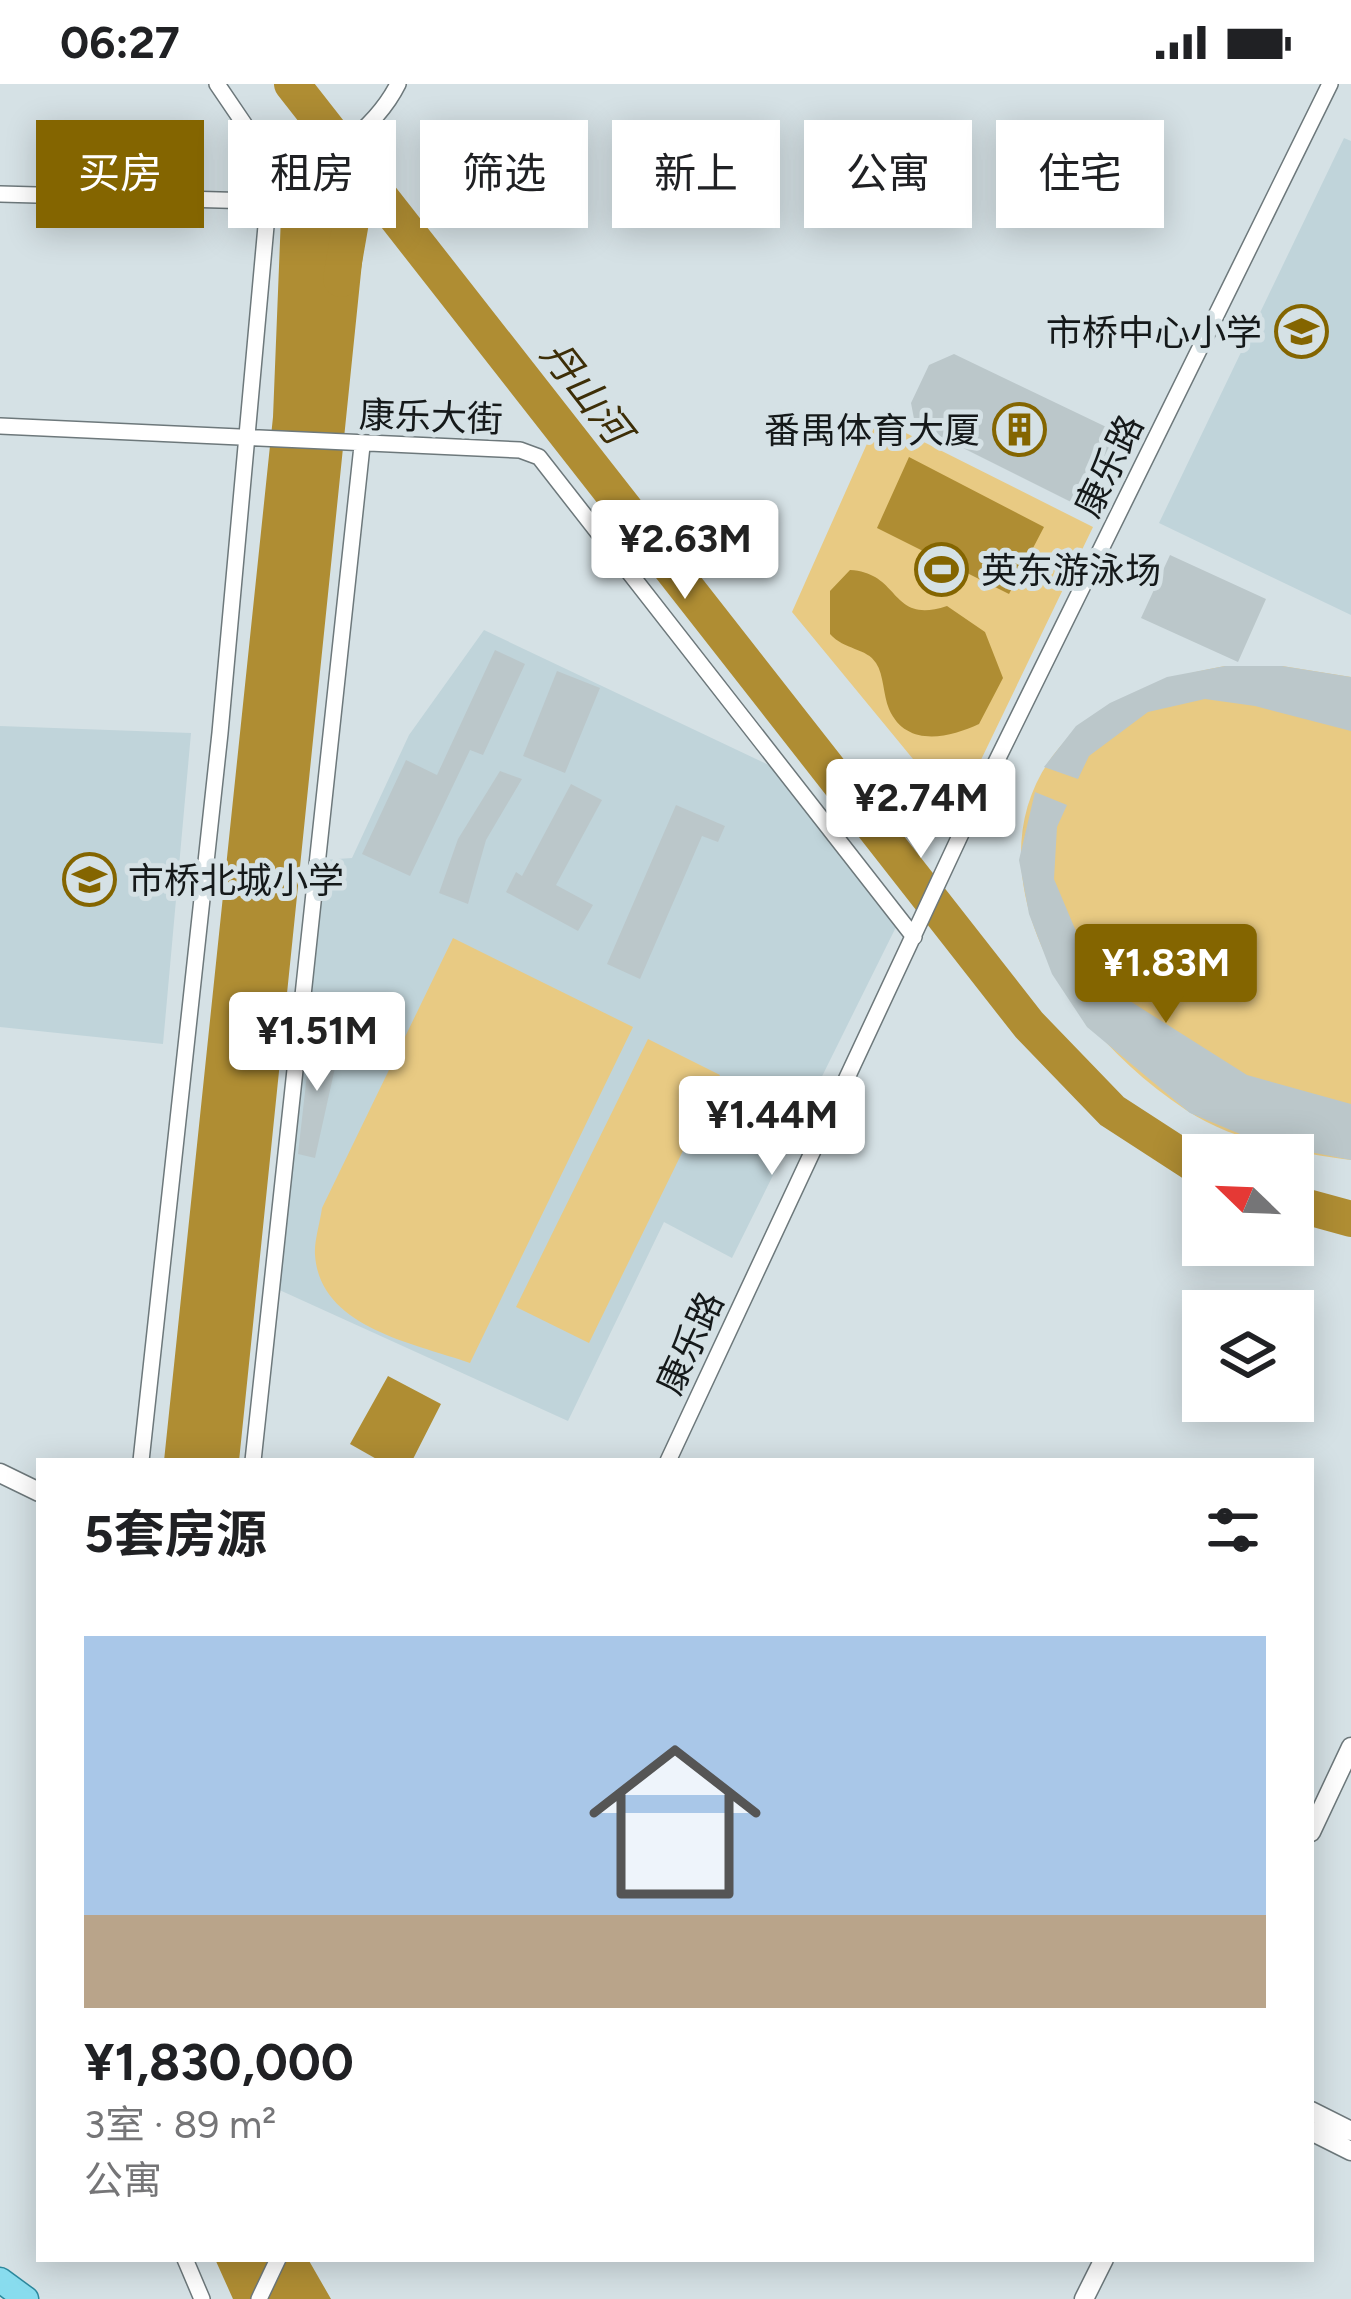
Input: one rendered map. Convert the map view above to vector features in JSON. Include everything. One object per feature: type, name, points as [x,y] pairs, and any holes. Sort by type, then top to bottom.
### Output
[{"type":"main road","points":[[0,2280],[26,2299]]},
{"type":"street","points":[[217,84],[241,120]]},
{"type":"street","name":"康乐路","points":[[669,1458],[966,824],[1330,84]]},
{"type":"street","points":[[374,120],[395,90]]},
{"type":"street","points":[[0,194],[228,201]]},
{"type":"street","points":[[141,1458],[255,439],[269,228]]},
{"type":"street","name":"康乐大街","points":[[0,426],[520,450],[539,457],[914,938]]},
{"type":"street","points":[[253,1458],[362,446]]},
{"type":"street","points":[[0,1473],[36,1491]]},
{"type":"street","points":[[1314,1826],[1351,1748]]},
{"type":"street","points":[[1314,2112],[1351,2131]]},
{"type":"street","points":[[1314,2132],[1351,2151]]},
{"type":"street","points":[[186,2262],[202,2299]]},
{"type":"street","points":[[260,2299],[277,2262]]},
{"type":"street","points":[[1084,2299],[1102,2262]]},
{"type":"shaded area","name":"市桥中心小学","points":[[1344,138],[1351,141],[1351,615],[1159,523]]},
{"type":"shaded area","points":[[281,228],[345,228],[363,253],[239,1458],[164,1458],[273,417]]},
{"type":"shaded area","name":"英东游泳场","points":[[878,419],[1093,527],[966,791],[941,793],[792,612]]},
{"type":"shaded area","points":[[909,457],[1044,527],[1009,594],[877,528]]},
{"type":"shaded area","points":[[850,570],[879,580],[915,609],[947,606],[985,632],[1003,678],[979,724],[929,736],[906,730],[897,721],[876,663],[830,634],[830,591]]},
{"type":"shaded area","points":[[484,630],[773,767],[896,927],[732,1258],[664,1222],[568,1421],[275,1288],[323,860],[352,858],[409,735]]},
{"type":"shaded area","points":[[1225,666],[1282,666],[1351,677],[1351,1160],[1314,1154],[1314,1134],[1235,1134],[1186,1110],[1118,1055],[1066,991],[1033,924],[1021,857],[1032,794],[1068,738],[1132,694]]},
{"type":"shaded area","name":"市桥北城小学","points":[[0,726],[191,733],[163,1044],[0,1027]]},
{"type":"shaded area","points":[[453,938],[633,1027],[470,1363],[398,1339],[351,1316],[321,1280],[315,1255],[322,1208]]},
{"type":"shaded area","points":[[648,1039],[720,1075],[589,1343],[516,1307]]},
{"type":"shaded area","points":[[388,1376],[441,1404],[414,1458],[375,1458],[350,1444]]},
{"type":"shaded area","points":[[216,2262],[310,2262],[331,2299],[233,2299]]},
{"type":"building","name":"番禺体育大厦","points":[[954,354],[1123,435],[1085,509],[915,424],[911,403],[929,365]]},
{"type":"building","points":[[1170,555],[1266,599],[1238,662],[1141,618]]},
{"type":"building","points":[[495,650],[525,664],[483,755],[470,750],[410,876],[362,854],[406,760],[437,775]]},
{"type":"building","points":[[1225,666],[1282,666],[1351,677],[1351,731],[1255,706],[1205,699],[1148,712],[1089,756],[1078,779],[1044,767],[1076,726],[1110,703],[1167,677]]},
{"type":"building","points":[[557,671],[600,688],[565,773],[523,756]]},
{"type":"building","points":[[500,771],[522,779],[486,840],[468,904],[439,893],[458,839]]},
{"type":"building","points":[[571,784],[602,800],[556,885],[593,905],[578,931],[506,892],[516,872],[522,876]]},
{"type":"building","points":[[1035,792],[1067,805],[1057,827],[1054,879],[1078,936],[1122,996],[1247,1075],[1351,1104],[1351,1160],[1314,1153],[1314,1134],[1240,1134],[1190,1113],[1087,1027],[1052,974],[1029,914],[1019,860]]},
{"type":"building","points":[[676,805],[725,826],[718,842],[702,836],[640,979],[607,964]]},
{"type":"building","points":[[311,1039],[340,1045],[315,1158],[298,1154]]},
{"type":"waterway","name":"丹山河","points":[[292,84],[1029,1025],[1112,1111],[1182,1156]]},
{"type":"waterway","points":[[341,279],[350,228]]},
{"type":"waterway","name":"丹山河","points":[[1314,1209],[1351,1219]]},
{"type":"place","name":"市桥中心小学","points":[[1301,332]]},
{"type":"place","name":"番禺体育大厦","points":[[1019,430]]},
{"type":"place","name":"英东游泳场","points":[[942,570]]},
{"type":"place","name":"市桥北城小学","points":[[89,880]]}]
